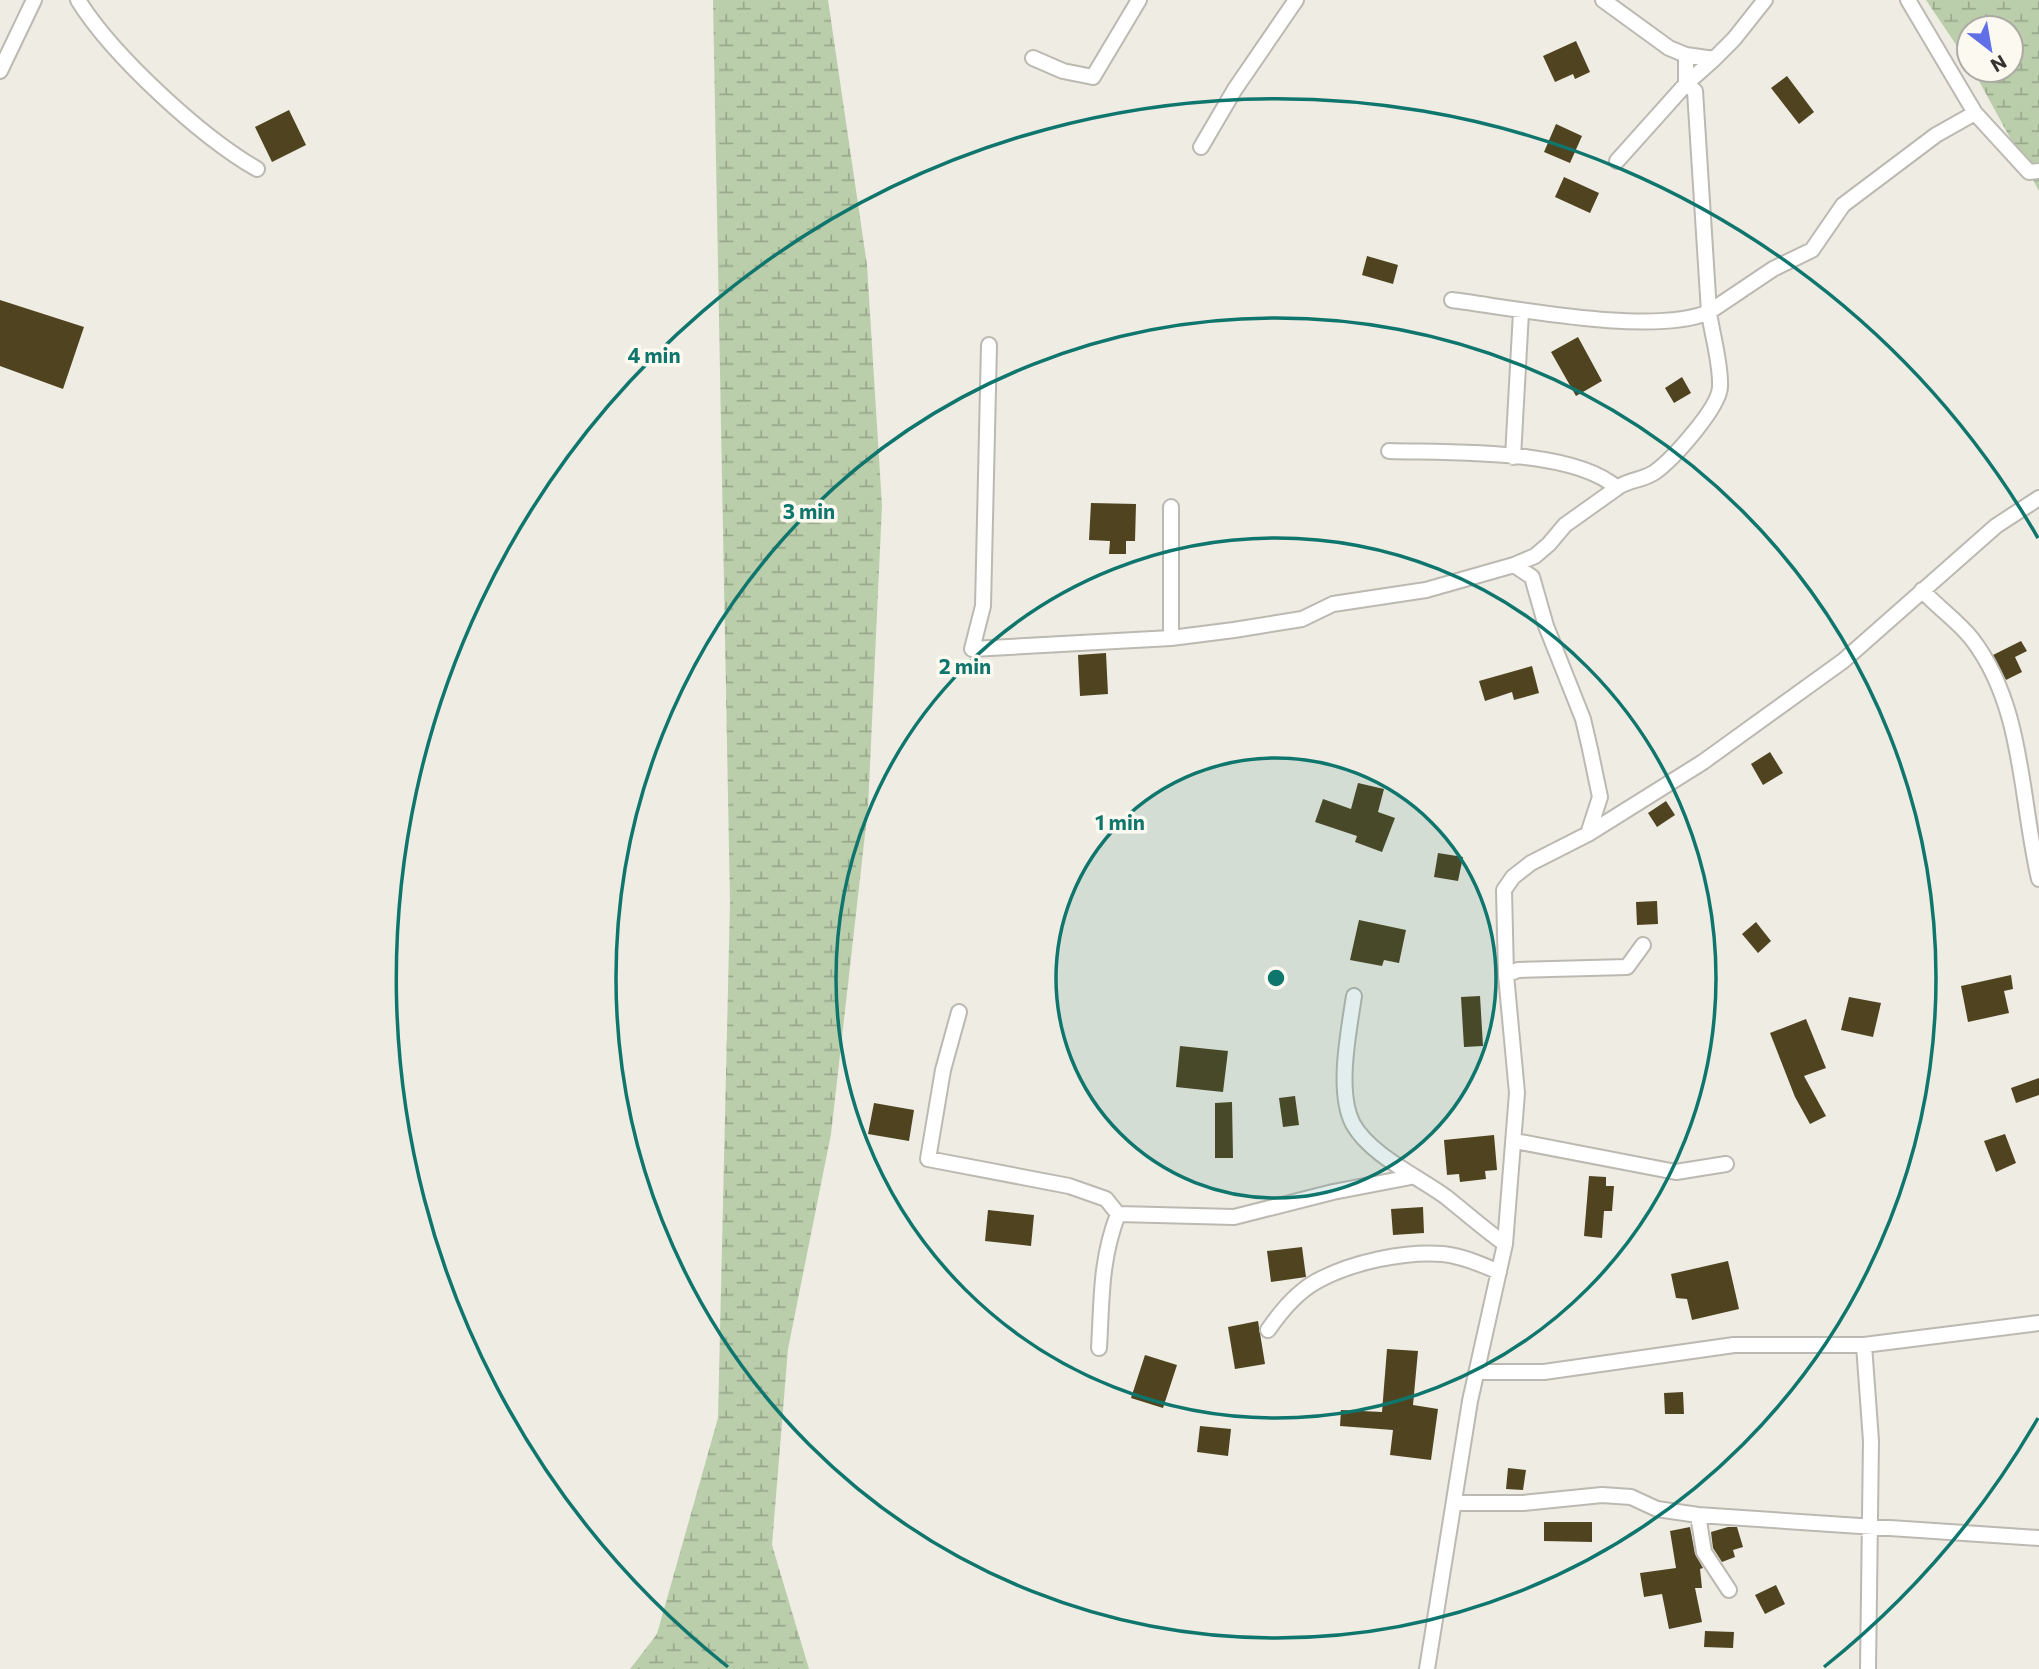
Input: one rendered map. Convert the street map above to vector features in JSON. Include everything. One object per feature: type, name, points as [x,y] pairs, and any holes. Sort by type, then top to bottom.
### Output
[{"type":"street","points":[[0,71],[34,0]]},
{"type":"street","points":[[78,0],[114,45],[152,83],[232,155],[257,169]]},
{"type":"street","points":[[1033,58],[1062,71],[1093,77],[1139,0]]},
{"type":"street","points":[[1201,147],[1235,89],[1296,0]]},
{"type":"street","points":[[1603,0],[1669,48],[1686,55],[1714,59]]},
{"type":"street","points":[[1616,160],[1686,84],[1714,59],[1765,0]]},
{"type":"street","points":[[1908,0],[1975,113],[2029,172],[2039,171]]},
{"type":"street","points":[[1686,55],[1686,84]]},
{"type":"street","points":[[989,345],[983,606],[972,649],[1171,638],[1301,619],[1333,604],[1426,590],[1514,565],[1535,556],[1565,524],[1616,488],[1627,481],[1642,481],[1657,470],[1714,406],[1720,388],[1709,312],[1695,91],[1686,84]]},
{"type":"street","points":[[1452,300],[1507,307],[1521,312],[1659,321],[1696,318],[1773,269],[1812,250],[1843,205],[1936,135],[1975,113]]},
{"type":"street","points":[[1513,457],[1521,312]]},
{"type":"street","points":[[1389,450],[1513,457],[1572,464],[1605,477],[1616,488]]},
{"type":"street","points":[[1427,1669],[1477,1372],[1505,1244],[1517,1093],[1506,975],[1504,890],[1513,877],[1531,863],[1588,834],[1703,762],[1843,661],[1996,526],[2039,498]]},
{"type":"street","points":[[1171,507],[1171,638]]},
{"type":"street","points":[[1535,556],[1532,577],[1546,626],[1583,719],[1600,797],[1588,834]]},
{"type":"street","points":[[1514,565],[1532,577]]},
{"type":"street","points":[[1922,590],[1970,636],[1996,676],[2012,727],[2039,879]]},
{"type":"street","points":[[1600,797],[1625,811]]},
{"type":"street","points":[[1506,975],[1518,970],[1627,967],[1643,946]]},
{"type":"street","points":[[1354,996],[1346,1058],[1349,1114],[1361,1132],[1411,1177],[1444,1195],[1505,1244]]},
{"type":"street","points":[[959,1012],[943,1070],[928,1159],[1069,1186],[1106,1199],[1118,1214],[1234,1217],[1333,1192],[1411,1177]]},
{"type":"street","points":[[1515,1141],[1676,1172],[1726,1164]]},
{"type":"street","points":[[1100,1348],[1101,1276],[1108,1238],[1118,1214]]},
{"type":"street","points":[[1268,1330],[1285,1306],[1317,1281],[1359,1265],[1413,1254],[1444,1254],[1499,1272]]},
{"type":"street","points":[[1477,1372],[1544,1372],[1734,1345],[1864,1345],[2039,1323]]},
{"type":"street","points":[[1864,1345],[1871,1441],[1868,1669]]},
{"type":"street","points":[[1455,1503],[1523,1503],[1631,1497],[1657,1509],[1698,1515],[2039,1538]]},
{"type":"street","points":[[1698,1515],[1704,1552],[1729,1590]]},
{"type":"green space","points":[[713,0],[828,0],[867,265],[882,506],[868,808],[831,1134],[788,1349],[772,1545],[809,1669],[630,1669],[657,1634],[718,1418],[730,902]]},
{"type":"green space","points":[[1926,0],[2039,0],[2039,191],[1981,84],[2025,84],[2025,14],[1955,14],[1955,43]]},
{"type":"building","points":[[1576,41],[1590,72],[1575,79],[1573,74],[1555,82],[1543,56]]},
{"type":"building","points":[[1787,76],[1814,112],[1799,124],[1771,88]]},
{"type":"building","points":[[289,110],[306,145],[272,162],[255,127]]},
{"type":"building","points":[[1556,124],[1582,136],[1570,163],[1544,152]]},
{"type":"building","points":[[1564,177],[1599,193],[1590,213],[1555,197]]},
{"type":"building","points":[[1367,256],[1398,265],[1393,284],[1362,275]]},
{"type":"building","points":[[0,300],[84,327],[63,389],[0,366]]},
{"type":"building","points":[[1578,337],[1602,381],[1576,396],[1551,352]]},
{"type":"building","points":[[1682,377],[1691,393],[1674,403],[1665,388]]},
{"type":"building","points":[[1091,503],[1136,504],[1135,541],[1126,541],[1126,554],[1109,554],[1110,541],[1089,540]]},
{"type":"building","points":[[2021,641],[2027,651],[2015,657],[2022,672],[2006,680],[1993,655]]},
{"type":"building","points":[[1106,653],[1108,694],[1080,696],[1078,655]]},
{"type":"building","points":[[1532,666],[1539,693],[1514,700],[1512,692],[1485,701],[1479,681]]},
{"type":"building","points":[[1770,752],[1783,773],[1763,785],[1751,764]]},
{"type":"building","points":[[1358,783],[1384,789],[1378,812],[1395,818],[1382,852],[1355,842],[1357,836],[1315,822],[1323,799],[1351,809]]},
{"type":"building","points":[[1666,801],[1675,815],[1657,827],[1648,813]]},
{"type":"building","points":[[1438,853],[1463,857],[1458,881],[1434,877]]},
{"type":"building","points":[[1657,901],[1658,924],[1637,925],[1636,902]]},
{"type":"building","points":[[1359,920],[1406,930],[1399,963],[1384,960],[1382,966],[1350,960]]},
{"type":"building","points":[[1756,922],[1771,941],[1758,953],[1742,934]]},
{"type":"building","points":[[2011,975],[2013,989],[2004,991],[2009,1013],[1968,1022],[1961,986]]},
{"type":"building","points":[[1480,996],[1483,1046],[1464,1047],[1461,997]]},
{"type":"building","points":[[1849,997],[1881,1003],[1873,1037],[1841,1030]]},
{"type":"building","points":[[1806,1019],[1826,1068],[1804,1076],[1826,1116],[1810,1124],[1795,1097],[1770,1033]]},
{"type":"building","points":[[1180,1046],[1228,1051],[1223,1092],[1176,1087]]},
{"type":"building","points":[[2039,1078],[2039,1095],[2016,1103],[2011,1088]]},
{"type":"building","points":[[1295,1096],[1299,1125],[1283,1127],[1279,1098]]},
{"type":"building","points":[[1232,1102],[1233,1158],[1215,1158],[1215,1103]]},
{"type":"building","points":[[874,1103],[914,1110],[909,1141],[868,1134]]},
{"type":"building","points":[[2005,1134],[2016,1163],[1996,1172],[1984,1141]]},
{"type":"building","points":[[1494,1135],[1497,1170],[1485,1171],[1486,1179],[1460,1182],[1459,1174],[1447,1175],[1444,1140]]},
{"type":"building","points":[[1589,1176],[1606,1177],[1606,1186],[1614,1186],[1612,1211],[1604,1211],[1602,1238],[1584,1236]]},
{"type":"building","points":[[1423,1207],[1424,1233],[1393,1235],[1391,1209]]},
{"type":"building","points":[[988,1210],[1034,1215],[1031,1246],[985,1241]]},
{"type":"building","points":[[1302,1247],[1306,1277],[1271,1282],[1267,1251]]},
{"type":"building","points":[[1728,1261],[1739,1309],[1692,1320],[1687,1299],[1676,1298],[1671,1274]]},
{"type":"building","points":[[1258,1321],[1265,1364],[1235,1369],[1228,1327]]},
{"type":"building","points":[[1387,1349],[1418,1351],[1413,1405],[1438,1409],[1431,1460],[1390,1455],[1393,1430],[1340,1426],[1341,1410],[1382,1412]]},
{"type":"building","points":[[1145,1355],[1177,1365],[1163,1408],[1131,1398]]},
{"type":"building","points":[[1683,1392],[1684,1414],[1665,1414],[1664,1393]]},
{"type":"building","points":[[1200,1426],[1231,1429],[1228,1456],[1197,1452]]},
{"type":"building","points":[[1508,1468],[1526,1470],[1523,1490],[1506,1489]]},
{"type":"building","points":[[1544,1522],[1592,1522],[1592,1542],[1544,1541]]},
{"type":"building","points":[[1690,1527],[1695,1554],[1703,1568],[1700,1569],[1702,1588],[1695,1588],[1702,1622],[1669,1629],[1662,1594],[1644,1597],[1640,1573],[1676,1568],[1670,1531]]},
{"type":"building","points":[[1737,1527],[1743,1547],[1733,1550],[1735,1557],[1722,1562],[1713,1548],[1711,1532]]},
{"type":"building","points":[[1776,1585],[1785,1604],[1765,1614],[1755,1595]]},
{"type":"building","points":[[1705,1631],[1734,1632],[1733,1648],[1704,1647]]}]
